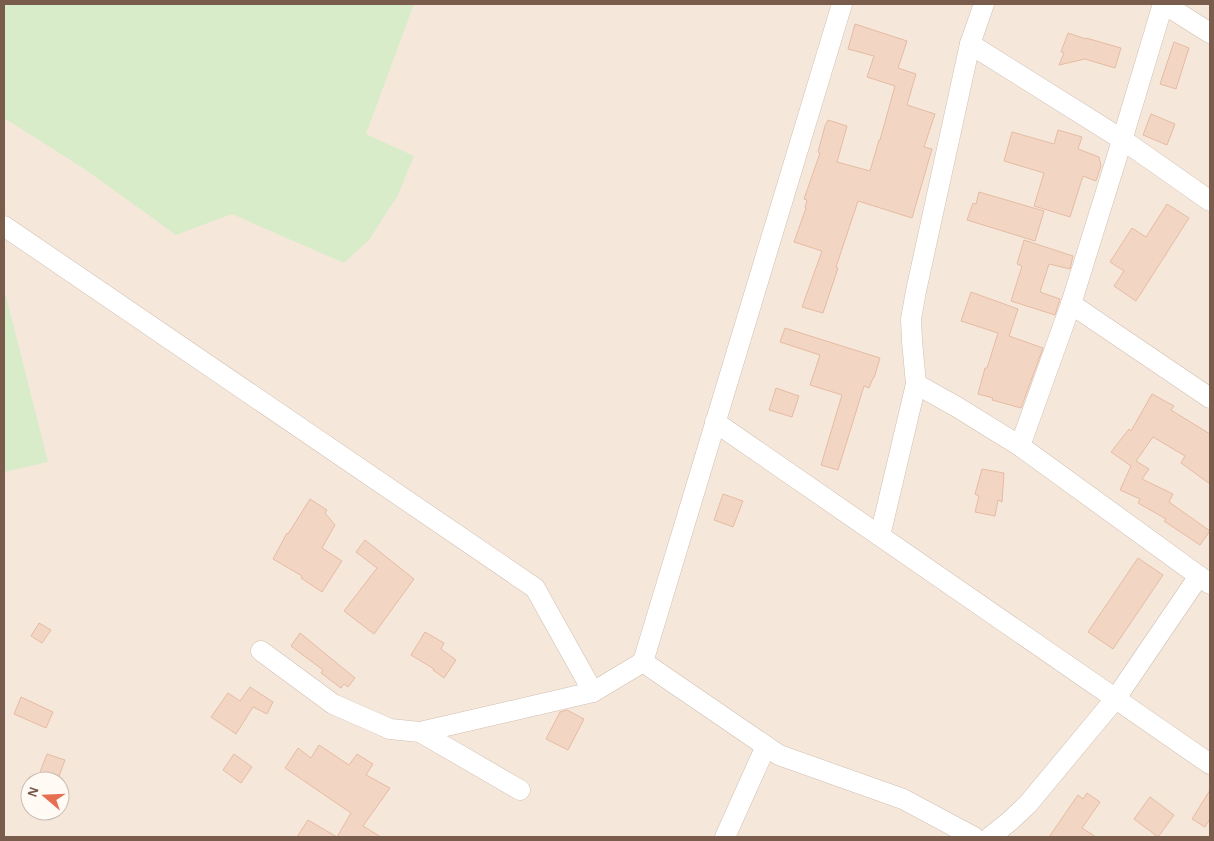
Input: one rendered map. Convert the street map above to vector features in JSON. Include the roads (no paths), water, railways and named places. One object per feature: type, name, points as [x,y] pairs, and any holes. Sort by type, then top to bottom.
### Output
[{"type":"street","points":[[261,651],[333,704],[390,729],[420,732],[593,692],[643,662],[842,4]]},
{"type":"street","points":[[880,536],[916,384],[911,319],[916,291],[970,44],[984,4]]},
{"type":"street","points":[[1020,446],[1071,304],[1123,140],[1163,4],[1210,33]]},
{"type":"street","points":[[970,44],[1123,140],[1210,201]]},
{"type":"street","points":[[4,226],[535,588],[593,692]]},
{"type":"street","points":[[1071,304],[1210,398]]},
{"type":"street","points":[[916,384],[1020,446],[1205,580],[1116,698],[1028,804],[990,837]]},
{"type":"street","points":[[715,422],[1210,764]]},
{"type":"street","points":[[643,662],[780,755],[903,799],[974,837]]},
{"type":"street","points":[[420,732],[520,790]]},
{"type":"street","points":[[725,837],[766,746]]}]
